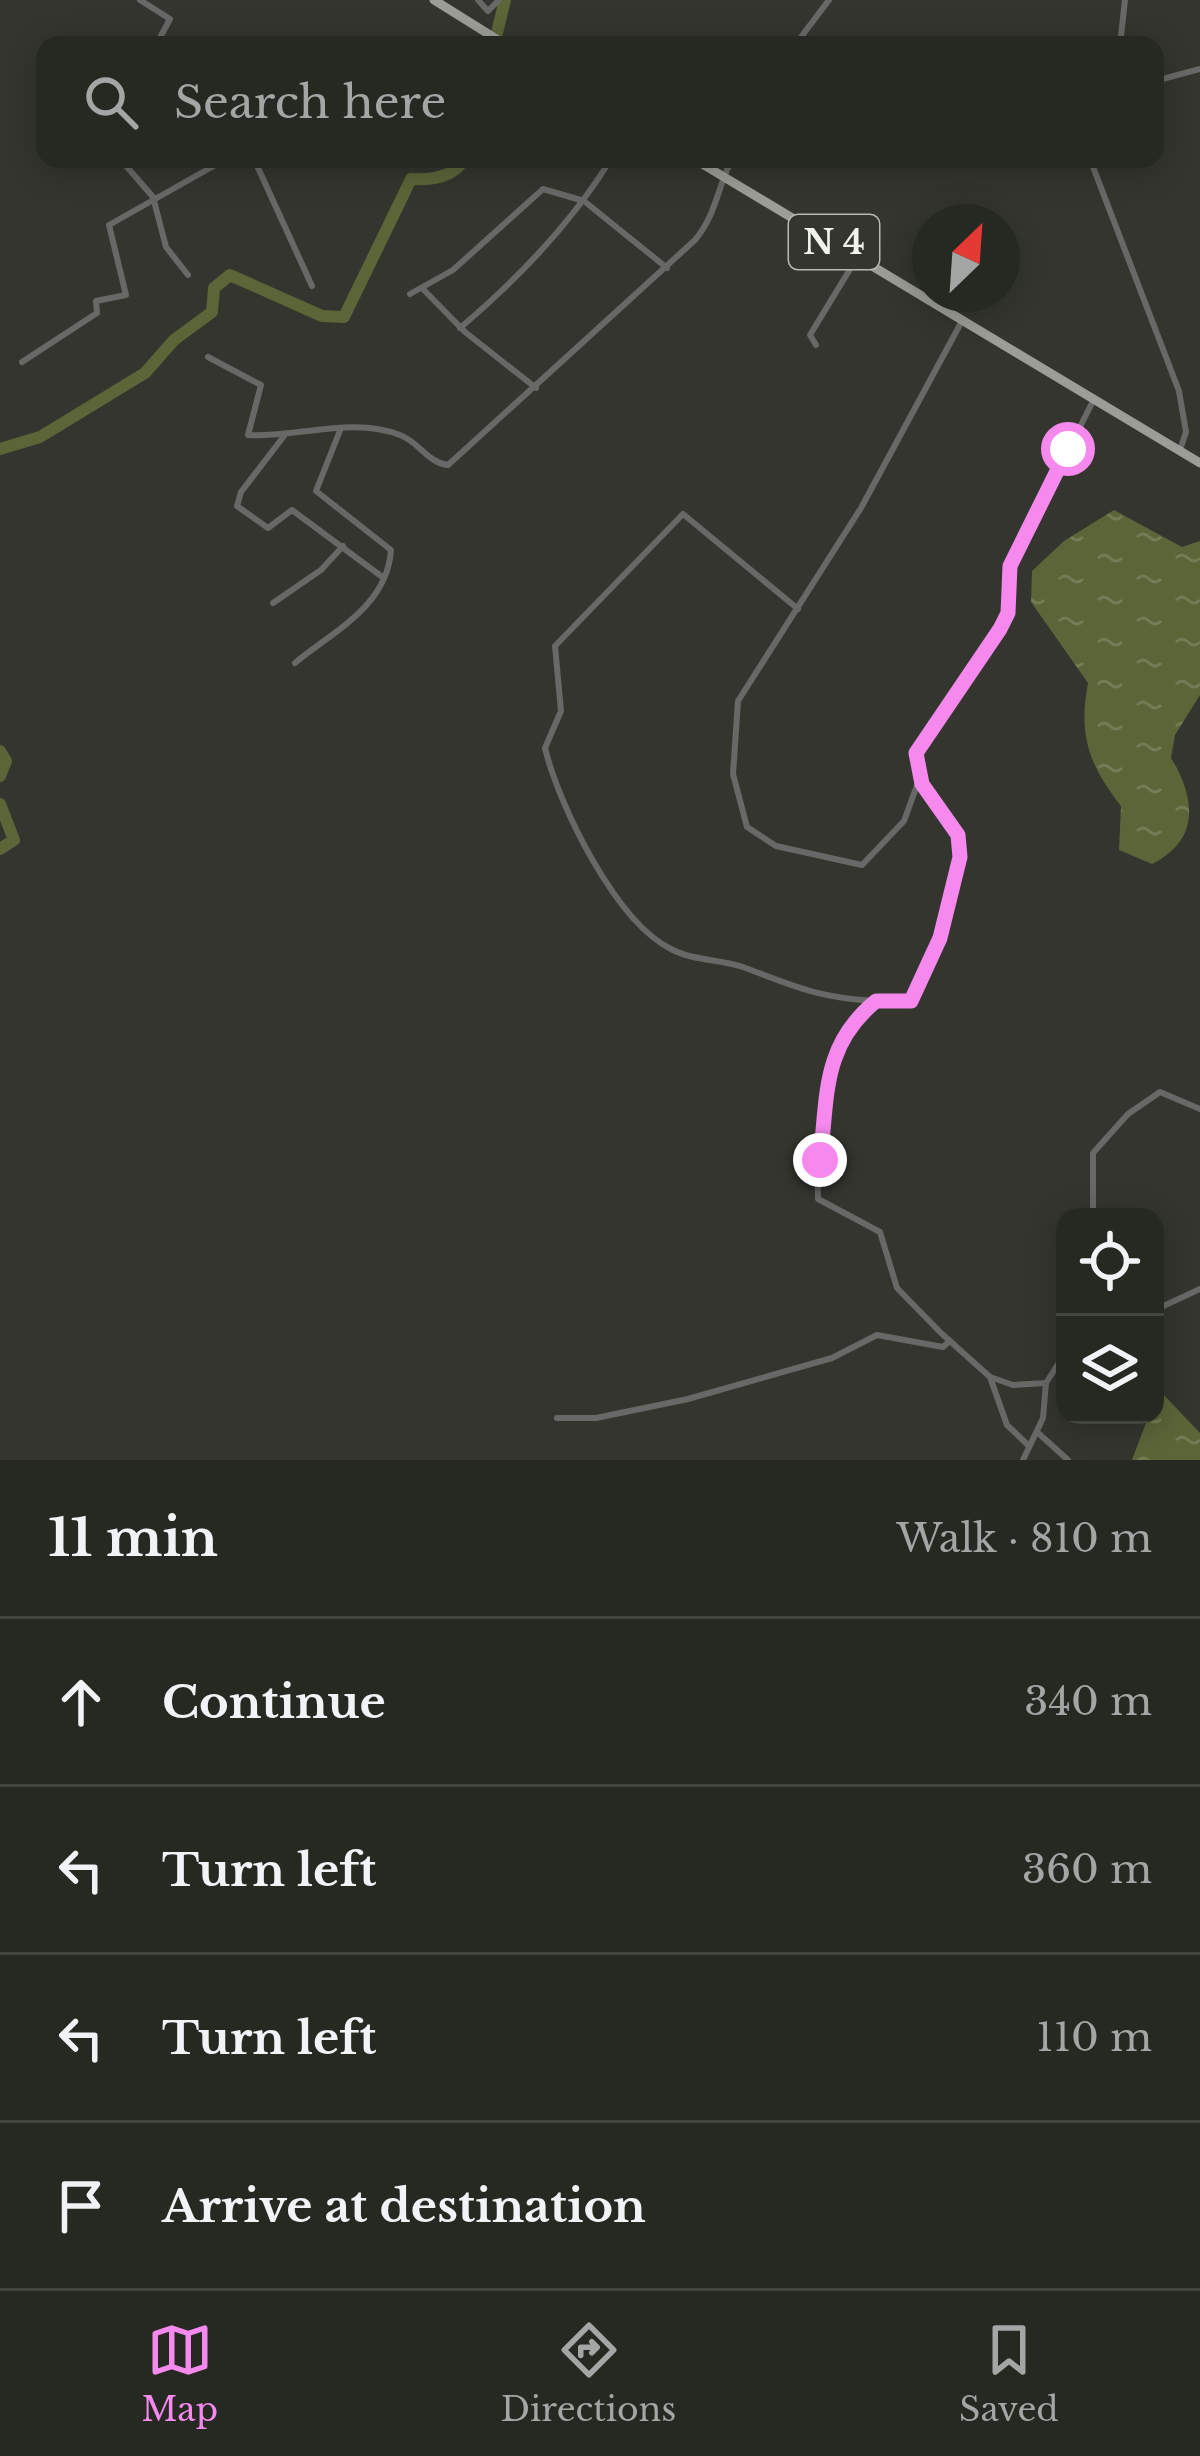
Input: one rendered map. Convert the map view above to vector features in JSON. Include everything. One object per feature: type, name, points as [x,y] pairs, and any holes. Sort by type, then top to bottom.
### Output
[{"type":"main road","points":[[438,1],[492,36]]},
{"type":"main road","name":"N 4","points":[[708,168],[1200,463]]},
{"type":"street","points":[[140,0],[170,19],[161,36]]},
{"type":"street","points":[[478,0],[488,11],[499,0]]},
{"type":"street","points":[[801,36],[829,0]]},
{"type":"street","points":[[1121,36],[1125,0]]},
{"type":"street","points":[[1164,79],[1200,69]]},
{"type":"street","points":[[128,168],[153,197],[166,247],[188,275]]},
{"type":"street","points":[[22,362],[97,313],[96,301],[126,295],[109,226],[209,168]]},
{"type":"street","points":[[258,168],[312,286]]},
{"type":"street","points":[[460,328],[531,264],[605,168]]},
{"type":"street","points":[[208,357],[261,385],[248,435],[284,436],[341,428],[400,435],[440,465],[448,465],[667,268],[709,223],[720,202],[728,168]]},
{"type":"street","points":[[1093,168],[1179,391],[1186,432],[1180,451]]},
{"type":"street","points":[[410,294],[474,253],[537,191],[584,201],[667,268]]},
{"type":"street","points":[[816,345],[810,334],[858,256]]},
{"type":"street","points":[[422,288],[460,328],[536,388]]},
{"type":"street","points":[[920,776],[904,821],[862,865],[776,846],[746,827],[733,774],[738,701],[860,508],[962,321]]},
{"type":"street","points":[[798,608],[683,514],[555,646],[561,711],[545,748],[590,856],[614,892],[670,949],[733,964],[807,994],[911,1001],[940,938],[960,857],[958,835],[920,776],[916,753],[1000,629],[1008,613],[1010,566],[1094,400]]},
{"type":"street","points":[[295,664],[365,611],[391,550],[316,491],[341,428]]},
{"type":"street","points":[[284,436],[241,492],[237,506],[268,528],[292,510],[382,577]]},
{"type":"street","points":[[273,603],[321,570],[343,546]]},
{"type":"street","points":[[876,1001],[849,1031],[823,1088],[818,1199],[880,1232],[897,1288],[990,1377],[1013,1385],[1046,1383]]},
{"type":"street","points":[[1093,1208],[1093,1153],[1128,1114],[1160,1092],[1191,1101],[1200,1109]]},
{"type":"street","points":[[1164,1306],[1200,1289]]},
{"type":"street","points":[[557,1418],[596,1418],[688,1399],[832,1358],[877,1335],[944,1347],[950,1341]]},
{"type":"street","points":[[1023,1460],[1036,1432],[1046,1383],[1056,1367]]},
{"type":"street","points":[[990,1377],[1007,1425],[1028,1446]]},
{"type":"street","points":[[1036,1432],[1068,1460]]},
{"type":"water","points":[[1114,510],[1182,547],[1200,541],[1200,695],[1175,735],[1171,758],[1185,788],[1189,817],[1179,843],[1152,864],[1119,850],[1121,806],[1094,763],[1086,734],[1088,683],[1031,602],[1032,571],[1064,541]]},
{"type":"water","points":[[1164,1395],[1200,1433],[1200,1460],[1132,1460],[1146,1424],[1164,1424]]},
{"type":"waterway","points":[[496,36],[505,0]]},
{"type":"waterway","points":[[0,449],[40,437],[145,373],[174,340],[212,312],[214,288],[230,275],[322,316],[344,317],[411,179],[434,178],[456,168]]},
{"type":"waterway","points":[[0,751],[6,761],[0,776]]},
{"type":"waterway","points":[[0,804],[14,840],[0,849]]},
{"type":"route","points":[[820,1160],[823,1088],[836,1053],[876,1001],[911,1001],[940,938],[960,857],[958,835],[922,784],[916,753],[1008,613],[1010,566],[1046,503],[1068,449]]}]
